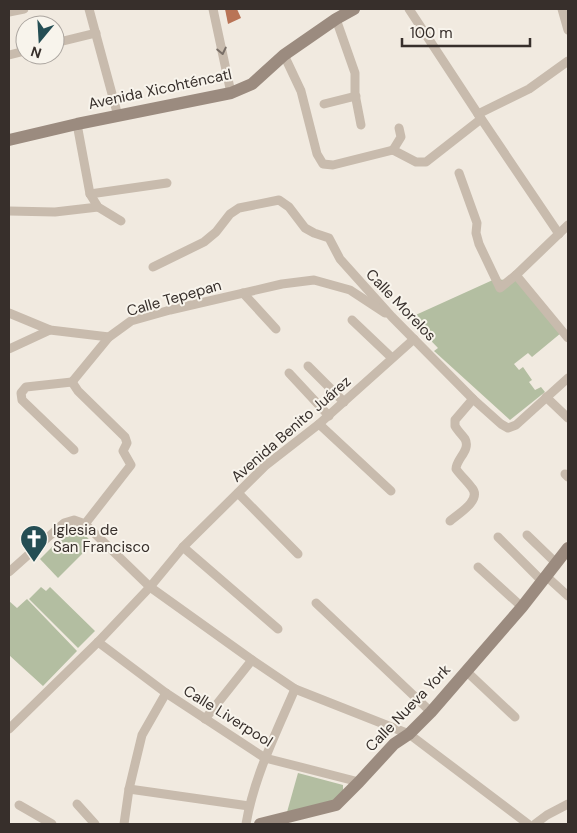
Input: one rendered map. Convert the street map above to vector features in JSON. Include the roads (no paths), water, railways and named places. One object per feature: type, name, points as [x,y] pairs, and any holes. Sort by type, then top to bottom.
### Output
[{"type":"street","points":[[9,12],[24,9]]},
{"type":"street","points":[[89,9],[118,116]]},
{"type":"street","points":[[213,9],[231,93]]},
{"type":"street","name":"Avenida Xicohténcatl","points":[[9,140],[77,124],[231,93],[252,84],[284,55],[336,19],[354,9]]},
{"type":"street","points":[[409,9],[479,117],[559,234]]},
{"type":"street","points":[[565,11],[568,30]]},
{"type":"street","points":[[336,19],[355,73],[356,96],[361,124]]},
{"type":"street","points":[[65,41],[96,33]]},
{"type":"street","points":[[284,55],[300,91],[317,154],[323,164],[333,166],[393,150],[416,162],[426,162],[479,117],[529,89],[568,61]]},
{"type":"street","points":[[324,104],[356,96]]},
{"type":"street","points":[[77,124],[90,194],[98,207],[121,222]]},
{"type":"street","points":[[393,150],[401,137],[399,128]]},
{"type":"street","points":[[459,173],[477,223],[476,233],[479,244],[500,288],[568,225]]},
{"type":"street","points":[[90,194],[167,183]]},
{"type":"street","name":"Calle Morelos","points":[[153,267],[204,242],[216,232],[230,214],[239,208],[279,200],[289,207],[305,228],[329,238],[340,259],[392,317],[473,399],[501,424],[508,428],[516,425],[546,397]]},
{"type":"street","points":[[9,211],[54,212],[98,207]]},
{"type":"street","points":[[516,275],[568,338]]},
{"type":"street","name":"Calle Tepepan","points":[[72,382],[109,337],[131,321],[282,284],[314,280],[350,290],[392,317]]},
{"type":"street","points":[[243,293],[276,329]]},
{"type":"street","points":[[9,313],[50,330],[109,337]]},
{"type":"street","points":[[352,320],[392,358]]},
{"type":"street","points":[[9,349],[50,330]]},
{"type":"street","name":"Avenida Benito Juárez","points":[[9,729],[98,642],[150,587],[183,547],[265,466],[329,416],[414,339]]},
{"type":"street","points":[[308,366],[344,402]]},
{"type":"street","points":[[288,373],[329,416]]},
{"type":"street","points":[[568,378],[546,397],[568,418]]},
{"type":"street","points":[[74,450],[22,400],[21,394],[26,387],[72,382],[78,391],[125,438],[127,443],[123,451],[131,465],[85,524]]},
{"type":"street","points":[[450,521],[474,500],[476,494],[456,469],[456,464],[467,446],[466,441],[455,426],[455,420],[473,399]]},
{"type":"street","points":[[319,424],[391,491]]},
{"type":"street","points":[[238,493],[298,554]]},
{"type":"street","points":[[9,572],[64,523],[74,520],[85,524],[150,587],[252,660],[295,689],[409,734],[528,824]]},
{"type":"street","points":[[527,535],[556,563]]},
{"type":"street","points":[[498,537],[544,579],[568,596]]},
{"type":"street","points":[[183,547],[278,630]]},
{"type":"street","name":"Calle Nueva York","points":[[260,824],[278,822],[336,805],[360,782],[394,744],[409,734],[431,712],[522,607],[568,548]]},
{"type":"street","points":[[478,567],[522,607]]},
{"type":"street","points":[[316,604],[431,712]]},
{"type":"street","name":"Calle Liverpool","points":[[98,642],[166,693],[265,758],[360,782]]},
{"type":"street","points":[[205,719],[252,660]]},
{"type":"street","points":[[466,671],[515,716]]},
{"type":"street","points":[[246,824],[249,806],[265,758],[295,689]]},
{"type":"street","points":[[124,824],[128,807],[129,789],[142,735],[166,693]]},
{"type":"street","points":[[129,789],[249,806]]},
{"type":"street","points":[[19,804],[52,824]]},
{"type":"street","points":[[77,804],[94,824]]},
{"type":"street","points":[[536,824],[547,815],[568,804]]},
{"type":"place","name":"Iglesia de San Francisco","points":[[34,563]]}]
